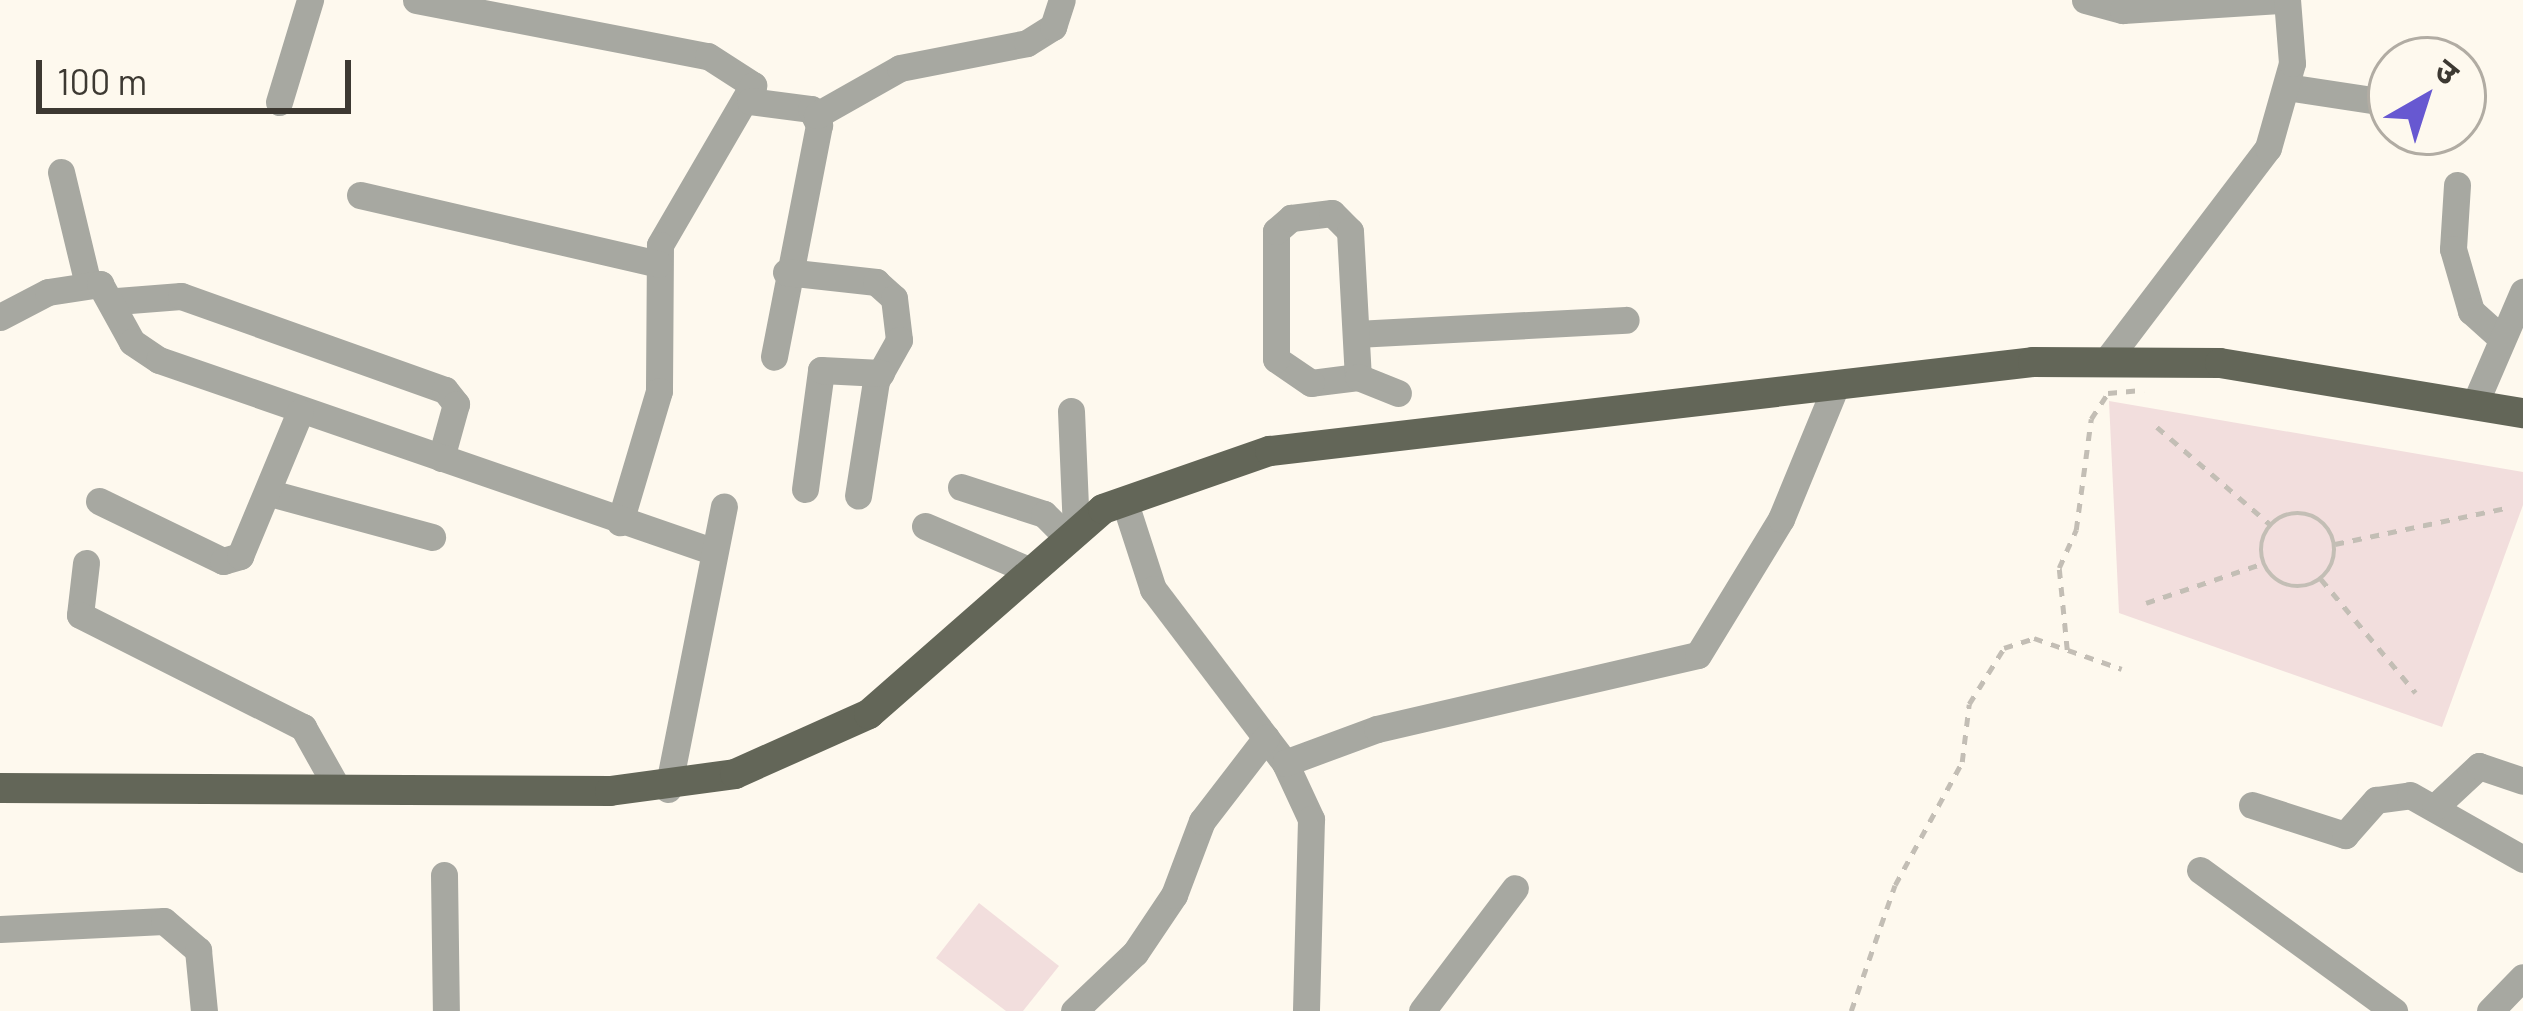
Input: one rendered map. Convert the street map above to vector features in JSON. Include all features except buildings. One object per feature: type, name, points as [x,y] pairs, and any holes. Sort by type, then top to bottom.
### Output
[{"type":"main road","points":[[0,788],[335,784],[668,789],[799,754],[869,714],[1024,568],[1071,532],[1124,500],[1270,451],[1402,440],[2018,364],[2107,360],[2220,363],[2523,412]]},
{"type":"street","points":[[279,102],[310,0]]},
{"type":"street","points":[[416,0],[708,56],[744,75],[750,101],[666,227],[658,264],[659,392],[620,522]]},
{"type":"street","points":[[750,101],[818,115],[900,68],[1027,43],[1053,27],[1062,0]]},
{"type":"street","points":[[2085,0],[2123,10],[2283,0],[2287,87],[2268,148],[2107,360]]},
{"type":"street","points":[[2287,87],[2367,99]]},
{"type":"street","points":[[774,357],[785,272],[818,115]]},
{"type":"street","points":[[61,172],[87,280],[116,301],[143,351],[300,412],[712,551]]},
{"type":"street","points":[[2457,185],[2453,249],[2471,311],[2501,338]]},
{"type":"street","points":[[361,195],[658,264]]},
{"type":"street","points":[[1358,377],[1350,231],[1332,213],[1291,218],[1276,231],[1276,358],[1311,383],[1358,377],[1397,381],[1402,440]]},
{"type":"street","points":[[785,272],[886,287],[899,340],[881,373],[858,496]]},
{"type":"street","points":[[0,316],[87,280]]},
{"type":"street","points":[[2476,401],[2523,292]]},
{"type":"street","points":[[116,301],[181,296],[445,390],[456,404],[441,458]]},
{"type":"street","points":[[1355,334],[1626,320]]},
{"type":"street","points":[[805,489],[821,370],[881,373]]},
{"type":"street","points":[[1285,763],[1377,729],[1699,656],[1781,519],[1835,388]]},
{"type":"street","points":[[1070,411],[1071,532]]},
{"type":"street","points":[[99,501],[223,561],[247,549],[300,412]]},
{"type":"street","points":[[961,487],[1044,514],[1071,532]]},
{"type":"street","points":[[270,493],[432,538]]},
{"type":"street","points":[[1124,500],[1153,589],[1285,763],[1318,855],[1306,1010],[1317,1011]]},
{"type":"street","points":[[668,789],[705,641],[712,551],[724,507]]},
{"type":"street","points":[[925,526],[1024,568]]},
{"type":"street","points":[[86,563],[80,615],[303,727],[335,784]]},
{"type":"street","points":[[1074,1011],[1135,953],[1174,895],[1202,821],[1266,738]]},
{"type":"street","points":[[2435,808],[2479,766],[2523,782]]},
{"type":"street","points":[[2252,805],[2344,835],[2387,794],[2435,808],[2523,859]]},
{"type":"street","points":[[2200,870],[2394,1011]]},
{"type":"street","points":[[444,875],[446,1011]]},
{"type":"street","points":[[1423,1011],[1515,888]]},
{"type":"street","points":[[0,928],[164,921],[198,950],[204,1011]]},
{"type":"street","points":[[2490,1011],[2523,976]]},
{"type":"path","points":[[2067,650],[2059,568],[2076,530],[2095,409],[2108,393],[2155,389]]},
{"type":"path","points":[[2157,427],[2270,525]]},
{"type":"path","points":[[2335,544],[2506,508]]},
{"type":"path","points":[[2270,525],[2308,514],[2335,544]]},
{"type":"path","points":[[2270,525],[2264,563],[2283,585],[2321,579]]},
{"type":"path","points":[[2321,579],[2335,544]]},
{"type":"path","points":[[2146,603],[2264,563]]},
{"type":"path","points":[[2321,579],[2416,693]]},
{"type":"path","points":[[1851,1011],[1895,885],[1962,762],[1966,713],[1987,671],[2020,638],[2122,669]]},
{"type":"shaded area","points":[[2109,401],[2523,472],[2523,505],[2442,727],[2119,613]]},
{"type":"shaded area","points":[[979,903],[1059,966],[1023,1011],[1006,1011],[936,958]]}]
